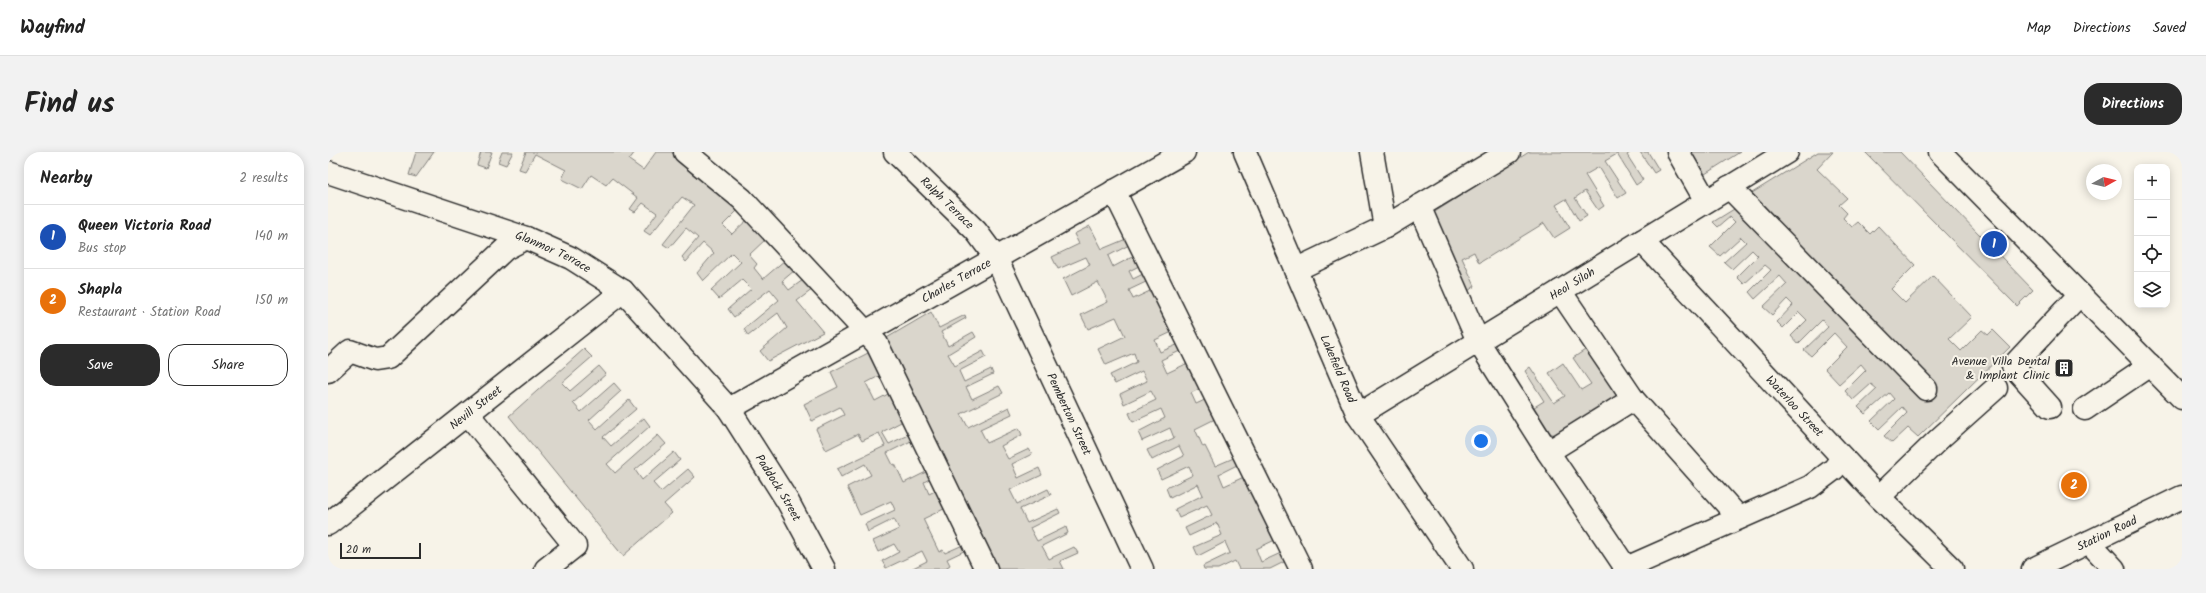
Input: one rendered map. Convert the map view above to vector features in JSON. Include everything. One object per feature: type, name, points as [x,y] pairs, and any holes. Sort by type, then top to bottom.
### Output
[{"type":"street","points":[[685,152],[742,199],[877,344],[986,569]]},
{"type":"street","name":"Ralph Terrace","points":[[895,152],[976,231],[996,258]]},
{"type":"street","name":"Charles Terrace","points":[[729,409],[1184,152]]},
{"type":"street","name":"Lakefield Road","points":[[1245,152],[1358,415],[1462,569]]},
{"type":"street","points":[[1372,152],[1385,227]]},
{"type":"street","points":[[1295,270],[1385,227],[1509,152]]},
{"type":"street","points":[[1678,152],[1706,202]]},
{"type":"street","name":"Heol Siloh","points":[[1358,415],[1787,152]]},
{"type":"street","points":[[1940,152],[2182,398]]},
{"type":"street","name":"Glanmor Terrace","points":[[328,172],[526,238],[571,258],[623,291],[729,409]]},
{"type":"street","points":[[1729,188],[1926,389]]},
{"type":"street","points":[[1114,191],[1301,569]]},
{"type":"street","points":[[1419,206],[1478,341],[1548,452],[1625,569],[1810,487],[1834,469],[1842,458]]},
{"type":"street","points":[[328,372],[350,352],[375,360],[388,358],[505,249],[526,238]]},
{"type":"street","name":"Waterloo Street","points":[[1642,241],[1842,458],[1952,569]]},
{"type":"street","name":"Pemberton Street","points":[[996,258],[1142,569]]},
{"type":"street","name":"Nevill Street","points":[[328,524],[623,291]]},
{"type":"street","points":[[1560,291],[1633,399],[1739,518]]},
{"type":"street","points":[[2050,407],[2013,366],[2080,294]]},
{"type":"street","points":[[2085,409],[2150,365]]},
{"type":"street","points":[[1879,497],[1940,438],[1996,388]]},
{"type":"street","points":[[1548,452],[1633,399]]},
{"type":"street","name":"Paddock Street","points":[[729,409],[788,502],[824,569]]},
{"type":"street","points":[[468,414],[575,546],[546,569]]},
{"type":"street","name":"Station Road","points":[[2033,569],[2182,497]]},
{"type":"street","points":[[2089,542],[2114,569]]},
{"type":"shaded area","points":[[416,152],[434,152],[416,177],[409,175]]},
{"type":"shaded area","points":[[481,152],[492,152],[486,168],[477,165]]},
{"type":"shaded area","points":[[502,152],[513,152],[506,165],[498,162]]},
{"type":"shaded area","points":[[526,152],[635,152],[629,160],[643,170],[656,152],[671,152],[740,208],[723,225],[732,234],[749,218],[767,238],[749,255],[757,264],[754,268],[763,279],[786,259],[795,270],[782,281],[789,290],[803,280],[813,289],[797,301],[823,332],[768,361],[760,351],[787,328],[778,313],[748,336],[744,329],[779,300],[770,289],[734,317],[728,309],[751,289],[742,280],[719,299],[711,290],[741,262],[732,253],[703,281],[697,273],[714,253],[703,243],[686,262],[682,257],[698,238],[686,228],[669,248],[663,244],[694,205],[682,197],[650,235],[644,231],[657,213],[643,203],[635,212],[630,209],[638,198],[612,178],[606,185],[591,175],[582,189],[562,179],[566,170],[535,154],[525,171],[519,169]]},
{"type":"shaded area","points":[[1529,152],[1631,152],[1627,155],[1643,180],[1636,185],[1617,154],[1605,161],[1626,193],[1618,198],[1599,167],[1585,175],[1604,206],[1598,210],[1585,191],[1575,198],[1587,216],[1579,221],[1566,199],[1556,205],[1570,228],[1554,238],[1544,223],[1479,263],[1474,252],[1462,258],[1475,286],[1468,291],[1433,213]]},
{"type":"shaded area","points":[[1640,152],[1648,152],[1659,170],[1654,173]]},
{"type":"shaded area","points":[[1691,152],[1740,152],[1705,174]]},
{"type":"shaded area","points":[[1818,152],[1833,152],[1817,169],[1847,198],[1839,205],[1847,213],[1843,218],[1852,227],[1858,222],[1870,234],[1878,226],[1915,265],[1891,289],[1905,303],[1933,276],[1972,317],[1949,339],[1961,351],[1982,330],[1988,335],[1993,330],[2010,347],[1918,437],[1908,428],[1892,443],[1884,436],[1907,413],[1902,407],[1879,429],[1871,421],[1894,399],[1889,393],[1865,414],[1858,407],[1877,389],[1871,384],[1853,400],[1845,391],[1866,370],[1861,364],[1839,384],[1825,369],[1847,347],[1834,333],[1811,356],[1804,350],[1828,327],[1822,320],[1798,344],[1791,336],[1807,320],[1799,312],[1783,328],[1777,322],[1793,305],[1787,299],[1772,315],[1763,307],[1787,284],[1780,276],[1755,299],[1749,292],[1771,270],[1765,265],[1744,284],[1737,277],[1758,256],[1752,250],[1732,269],[1724,262],[1746,242],[1741,237],[1720,256],[1710,247],[1735,222],[1730,217],[1718,227],[1713,222],[1739,206],[1936,386],[1752,193]]},
{"type":"shaded area","points":[[1865,152],[1900,152],[2033,290],[2017,306]]},
{"type":"shaded area","points":[[1090,226],[1102,249],[1126,239],[1129,245],[1108,256],[1113,267],[1134,256],[1139,266],[1129,271],[1133,279],[1143,274],[1148,281],[1129,290],[1133,299],[1152,290],[1172,332],[1155,340],[1160,352],[1179,344],[1182,350],[1161,360],[1167,373],[1188,363],[1201,388],[1191,393],[1196,404],[1207,399],[1217,418],[1195,429],[1203,447],[1205,446],[1215,466],[1236,457],[1239,464],[1219,474],[1224,486],[1246,476],[1277,539],[1256,549],[1261,562],[1283,552],[1288,560],[1270,569],[1239,569],[1235,561],[1218,569],[1204,569],[1203,566],[1230,553],[1225,542],[1198,556],[1194,547],[1222,535],[1217,523],[1189,536],[1185,528],[1212,515],[1207,505],[1179,518],[1175,509],[1203,495],[1198,484],[1170,498],[1166,488],[1193,475],[1189,466],[1161,479],[1157,470],[1184,456],[1179,446],[1152,460],[1147,450],[1174,438],[1170,428],[1142,441],[1138,432],[1165,418],[1161,409],[1133,422],[1129,413],[1156,400],[1151,391],[1124,404],[1120,394],[1147,381],[1142,371],[1115,384],[1110,375],[1137,362],[1134,353],[1106,365],[1098,349],[1125,336],[1116,317],[1088,329],[1081,315],[1108,302],[1098,282],[1071,296],[1063,279],[1090,265],[1086,257],[1058,269],[1052,257],[1079,244],[1074,234]]},
{"type":"shaded area","points":[[931,312],[939,328],[965,315],[966,318],[941,332],[948,346],[973,332],[976,337],[948,354],[955,366],[983,351],[986,357],[959,371],[964,382],[991,369],[993,374],[966,387],[972,399],[999,386],[1003,393],[961,414],[968,427],[1009,407],[1012,414],[980,429],[987,443],[1019,428],[1022,435],[1001,446],[1008,459],[1029,449],[1032,454],[1012,464],[1018,478],[1039,468],[1042,475],[1010,490],[1017,504],[1048,489],[1051,495],[1020,509],[1027,523],[1058,509],[1060,513],[1030,528],[1037,541],[1066,527],[1068,533],[1042,546],[1049,559],[1074,547],[1078,553],[1060,561],[1064,569],[996,569],[885,339]]},
{"type":"shaded area","points":[[1588,348],[1619,398],[1556,435],[1548,433],[1531,409],[1544,401],[1525,371],[1530,367],[1554,403],[1565,396],[1549,373],[1563,363],[1581,390],[1591,384],[1573,358]]},
{"type":"shaded area","points":[[584,349],[592,357],[562,383],[570,391],[599,366],[606,374],[573,403],[581,412],[614,383],[621,391],[589,420],[597,429],[629,400],[636,409],[603,437],[611,446],[644,418],[650,426],[607,464],[615,473],[658,435],[666,444],[635,470],[642,480],[674,452],[680,460],[653,483],[661,492],[688,469],[695,477],[664,504],[672,513],[623,556],[509,416]]},
{"type":"shaded area","points":[[870,352],[881,375],[866,383],[875,401],[890,393],[903,421],[882,432],[889,444],[910,434],[913,440],[887,453],[893,465],[895,464],[904,483],[928,471],[931,478],[924,482],[929,494],[937,490],[946,508],[923,519],[939,552],[943,550],[945,553],[965,544],[968,549],[947,559],[950,565],[947,567],[948,569],[911,569],[927,561],[922,551],[886,568],[882,561],[899,552],[894,544],[878,552],[873,541],[899,529],[894,519],[868,532],[865,524],[895,510],[891,501],[860,515],[847,487],[871,475],[865,464],[841,477],[837,469],[885,446],[879,433],[862,441],[858,434],[826,450],[816,429],[844,415],[840,407],[812,421],[804,404],[838,387],[831,372]]},
{"type":"place","name":"Queen Victoria Road","points":[[1994,244]]},
{"type":"place","name":"Avenue Villa Dental & Implant Clinic","points":[[2064,368]]},
{"type":"place","name":"Shapla","points":[[2074,485]]}]
